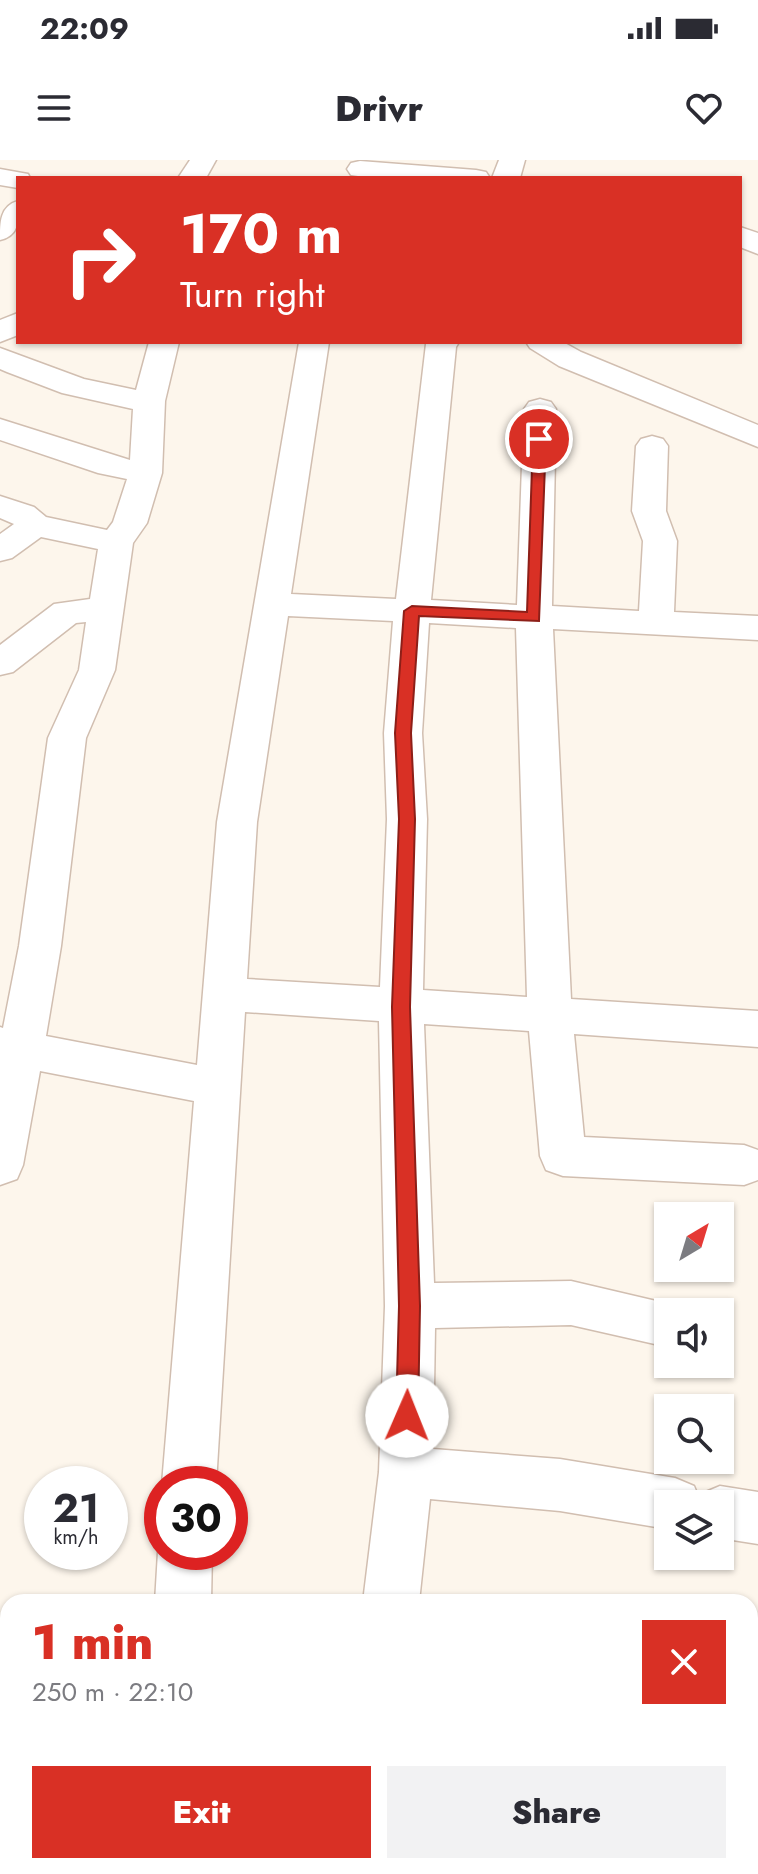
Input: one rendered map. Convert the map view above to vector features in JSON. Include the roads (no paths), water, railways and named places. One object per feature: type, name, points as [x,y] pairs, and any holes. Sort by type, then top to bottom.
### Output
[{"type":"street","points":[[360,169],[450,176]]},
{"type":"street","points":[[0,232],[16,212]]},
{"type":"street","points":[[0,1165],[10,1047],[40,946],[67,738],[97,670],[116,542],[130,523],[146,473],[149,401],[163,344]]},
{"type":"street","points":[[190,1466],[237,822],[314,344]]},
{"type":"street","points":[[392,1594],[406,1472],[410,1306],[401,1007],[407,819],[403,733],[412,611],[441,344]]},
{"type":"street","points":[[544,344],[570,359],[758,437]]},
{"type":"street","points":[[0,357],[41,377],[116,399],[149,401]]},
{"type":"street","points":[[540,409],[534,617],[550,1016],[563,1156],[744,1165]]},
{"type":"street","points":[[0,429],[110,466],[146,473]]},
{"type":"street","points":[[652,446],[649,511],[660,541],[656,623]]},
{"type":"street","points":[[0,506],[22,514],[35,525],[116,542]]},
{"type":"street","points":[[0,550],[35,525]]},
{"type":"street","points":[[271,604],[758,628]]},
{"type":"street","points":[[0,663],[67,612],[107,609]]},
{"type":"street","points":[[224,994],[758,1029]]},
{"type":"street","points":[[10,1047],[218,1087]]},
{"type":"street","points":[[410,1306],[571,1303],[654,1321]]},
{"type":"street","points":[[406,1472],[560,1485],[654,1501]]},
{"type":"street","points":[[734,1514],[758,1518]]}]
